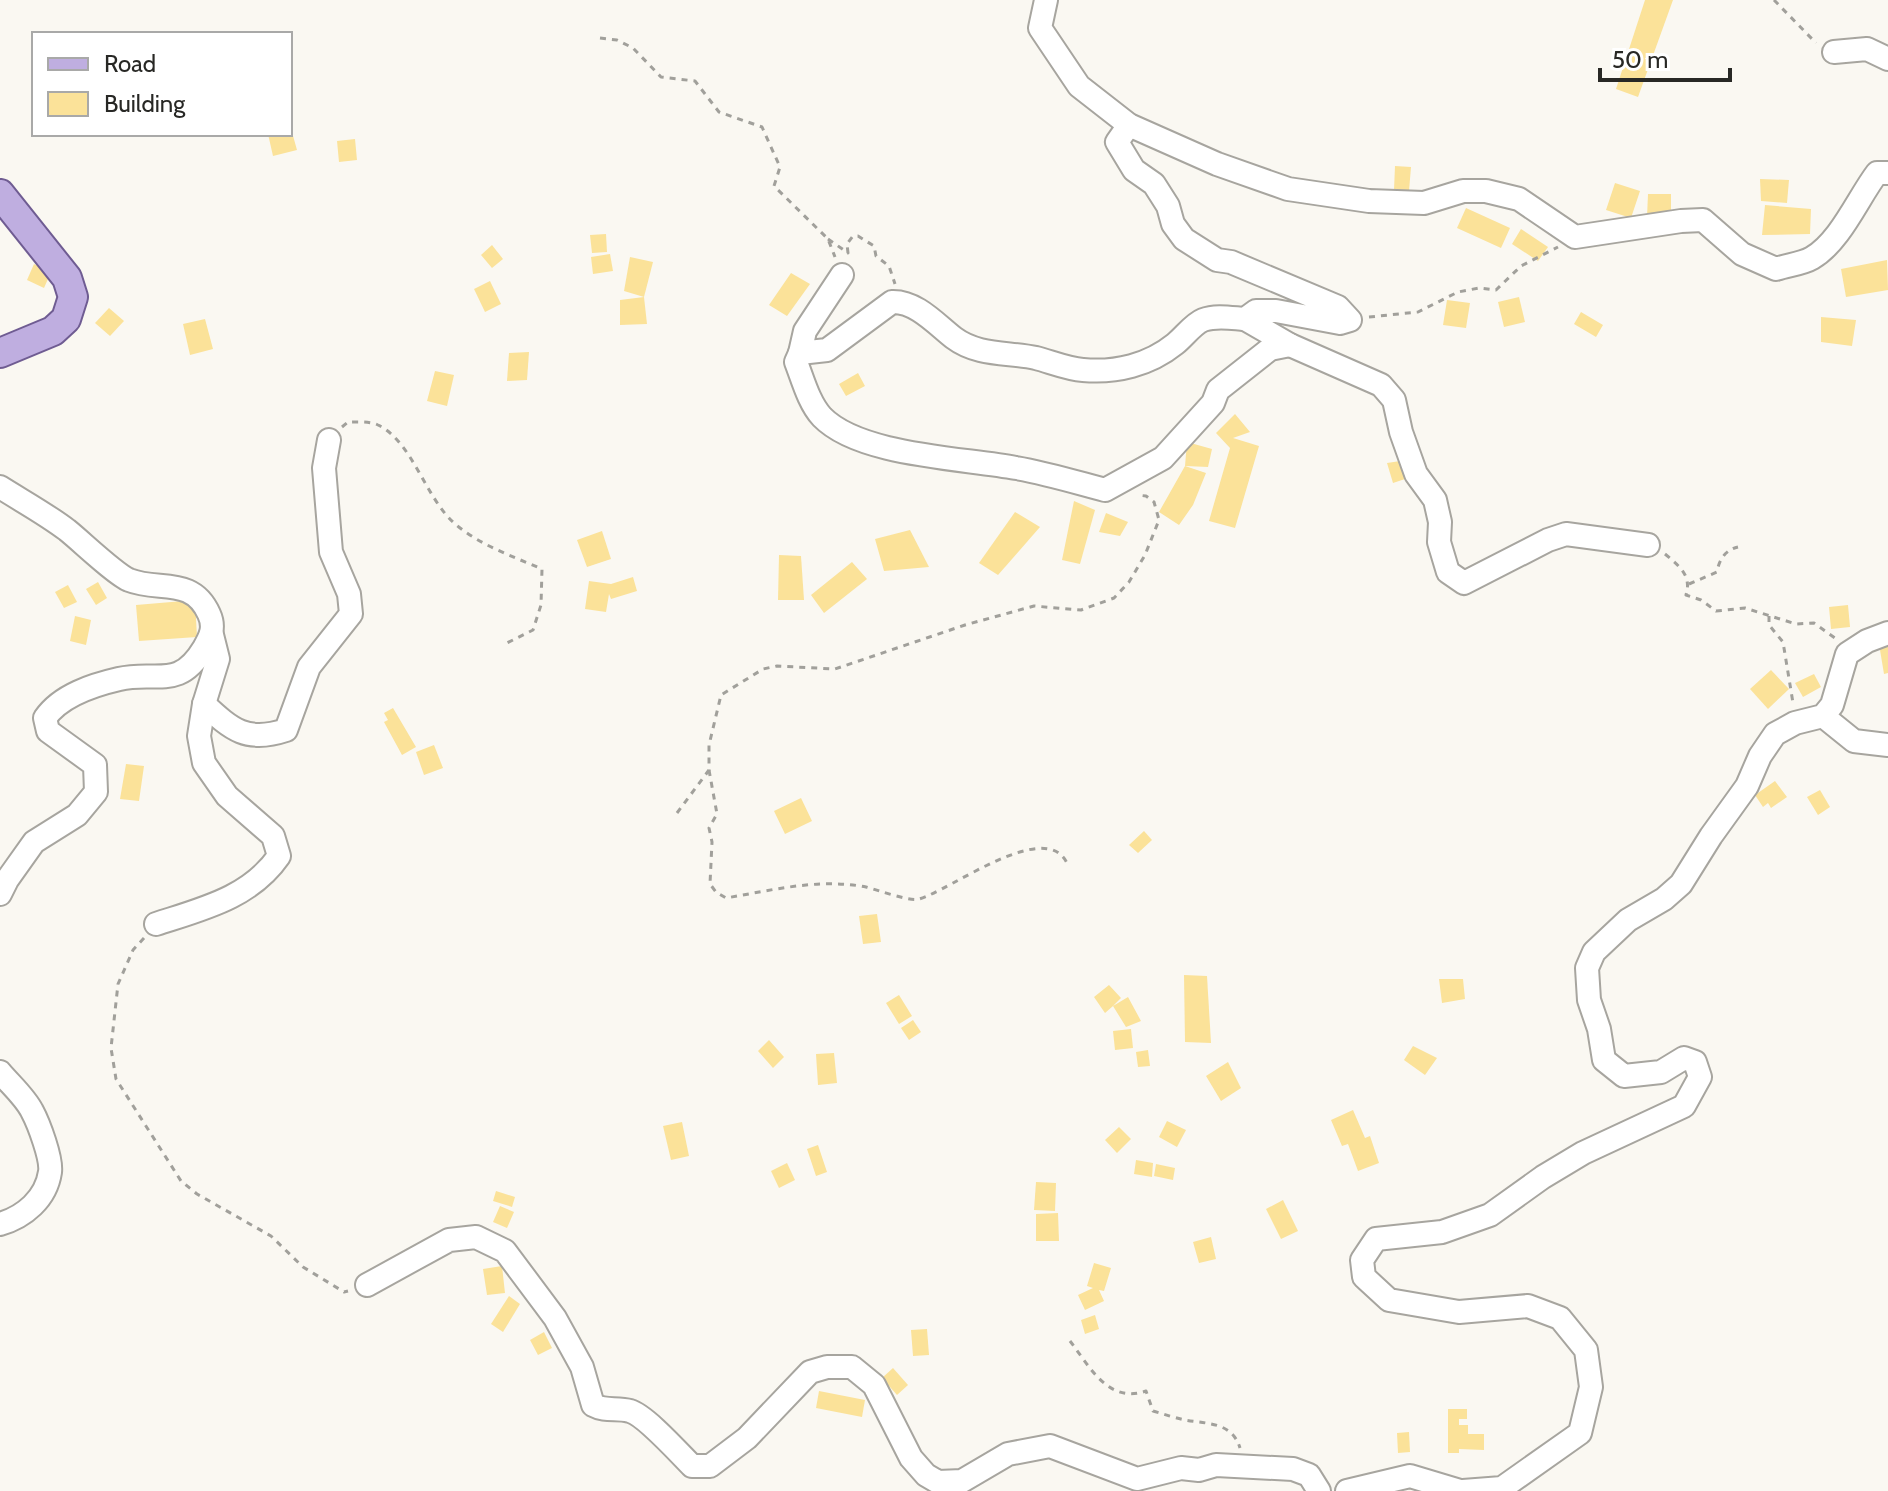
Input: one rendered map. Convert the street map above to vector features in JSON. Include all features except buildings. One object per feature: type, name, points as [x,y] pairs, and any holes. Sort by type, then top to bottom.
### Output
[{"type":"main road","points":[[0,194],[67,278],[73,297],[66,319],[53,331],[0,353]]},
{"type":"street","points":[[1046,0],[1040,28],[1079,86],[1129,125],[1217,164],[1288,189],[1369,201],[1424,203],[1463,191],[1486,191],[1519,199],[1575,237],[1703,220],[1742,254],[1776,269],[1813,258],[1843,227],[1877,173],[1888,173]]},
{"type":"street","points":[[1834,52],[1867,49],[1888,59]]},
{"type":"street","points":[[1129,125],[1117,142],[1134,170],[1154,184],[1168,206],[1173,224],[1184,239],[1217,260],[1231,262],[1338,307],[1350,320],[1340,323],[1276,311],[1256,311],[1245,319]]},
{"type":"street","points":[[842,275],[805,331],[796,362],[807,391],[822,417],[851,436],[927,457],[1016,468],[1105,490],[1163,458],[1213,403],[1218,390],[1270,349],[1290,345]]},
{"type":"street","points":[[800,353],[827,350],[892,302],[901,302],[937,322],[954,339],[968,346],[989,353],[1032,357],[1083,370],[1137,367],[1173,346],[1201,320],[1220,317],[1245,319],[1290,345],[1381,385],[1394,400],[1401,432],[1416,474],[1435,500],[1440,522],[1439,542],[1448,572],[1464,583],[1566,534],[1648,545]]},
{"type":"street","points":[[204,704],[230,728],[265,737],[286,730],[309,667],[351,614],[349,594],[331,552],[324,468],[329,440]]},
{"type":"street","points":[[0,487],[64,528],[129,580],[179,588],[198,597],[211,620],[218,659],[204,704],[199,736],[204,763],[227,796],[273,836],[279,856],[268,872],[249,888],[156,924]]},
{"type":"street","points":[[1347,1491],[1410,1476],[1461,1491],[1502,1488],[1580,1433],[1591,1387],[1586,1350],[1560,1318],[1528,1306],[1459,1312],[1389,1300],[1364,1277],[1362,1260],[1376,1239],[1442,1232],[1490,1215],[1583,1153],[1684,1106],[1700,1077],[1695,1062],[1684,1058],[1661,1072],[1624,1076],[1604,1060],[1599,1029],[1589,1000],[1587,968],[1594,952],[1628,920],[1664,899],[1681,884],[1747,786],[1760,756],[1775,734],[1795,723],[1823,716],[1832,705],[1847,654],[1867,641],[1888,633]]},
{"type":"street","points":[[0,894],[34,842],[77,815],[96,792],[95,765],[48,731],[45,718],[53,706],[82,691],[122,678],[165,678],[193,667],[212,635]]},
{"type":"street","points":[[1823,716],[1854,741],[1888,745]]},
{"type":"street","points":[[0,1072],[31,1109],[42,1135],[50,1171],[35,1206],[0,1224]]},
{"type":"street","points":[[367,1285],[449,1240],[476,1237],[505,1251],[555,1318],[582,1367],[593,1405],[603,1410],[632,1411],[692,1466],[710,1466],[747,1438],[810,1372],[827,1367],[852,1367],[874,1385],[911,1458],[926,1475],[938,1482],[962,1481],[1008,1454],[1050,1446],[1137,1479],[1181,1468],[1199,1470],[1216,1465],[1293,1469],[1309,1475],[1319,1491]]},
{"type":"path","points":[[1774,0],[1817,44],[1834,52]]},
{"type":"path","points":[[600,38],[617,40],[633,48],[661,77],[695,81],[719,112],[762,127],[780,167],[774,186],[828,239],[848,253],[847,244],[853,236],[874,246],[876,256],[889,266],[901,302]]},
{"type":"path","points":[[1350,320],[1418,312],[1458,292],[1479,288],[1496,290],[1521,266],[1575,237]]},
{"type":"path","points":[[828,239],[842,275]]},
{"type":"path","points":[[329,440],[348,422],[376,424],[396,436],[424,484],[453,523],[495,551],[542,569],[541,605],[533,630],[503,645]]},
{"type":"path","points":[[1067,863],[1063,855],[1046,846],[1025,850],[916,901],[844,883],[825,882],[726,898],[710,884],[712,842],[709,828],[717,814],[709,770],[709,745],[721,695],[763,669],[790,665],[835,669],[965,625],[1034,606],[1081,610],[1114,598],[1129,582],[1145,555],[1159,520],[1154,502],[1146,496],[1105,490]]},
{"type":"path","points":[[1648,545],[1678,563],[1689,584],[1686,595],[1701,600],[1716,611],[1745,608],[1796,624],[1814,623],[1834,637],[1847,654]]},
{"type":"path","points":[[1689,584],[1717,572],[1721,559],[1732,548],[1738,547]]},
{"type":"path","points":[[1769,616],[1769,625],[1783,642],[1795,723]]},
{"type":"path","points":[[677,813],[709,770]]},
{"type":"path","points":[[156,924],[133,950],[118,984],[111,1048],[116,1079],[181,1181],[271,1236],[303,1267],[344,1292],[367,1285]]},
{"type":"path","points":[[1070,1341],[1104,1386],[1132,1396],[1146,1391],[1153,1411],[1185,1420],[1215,1423],[1237,1437],[1243,1455]]}]
